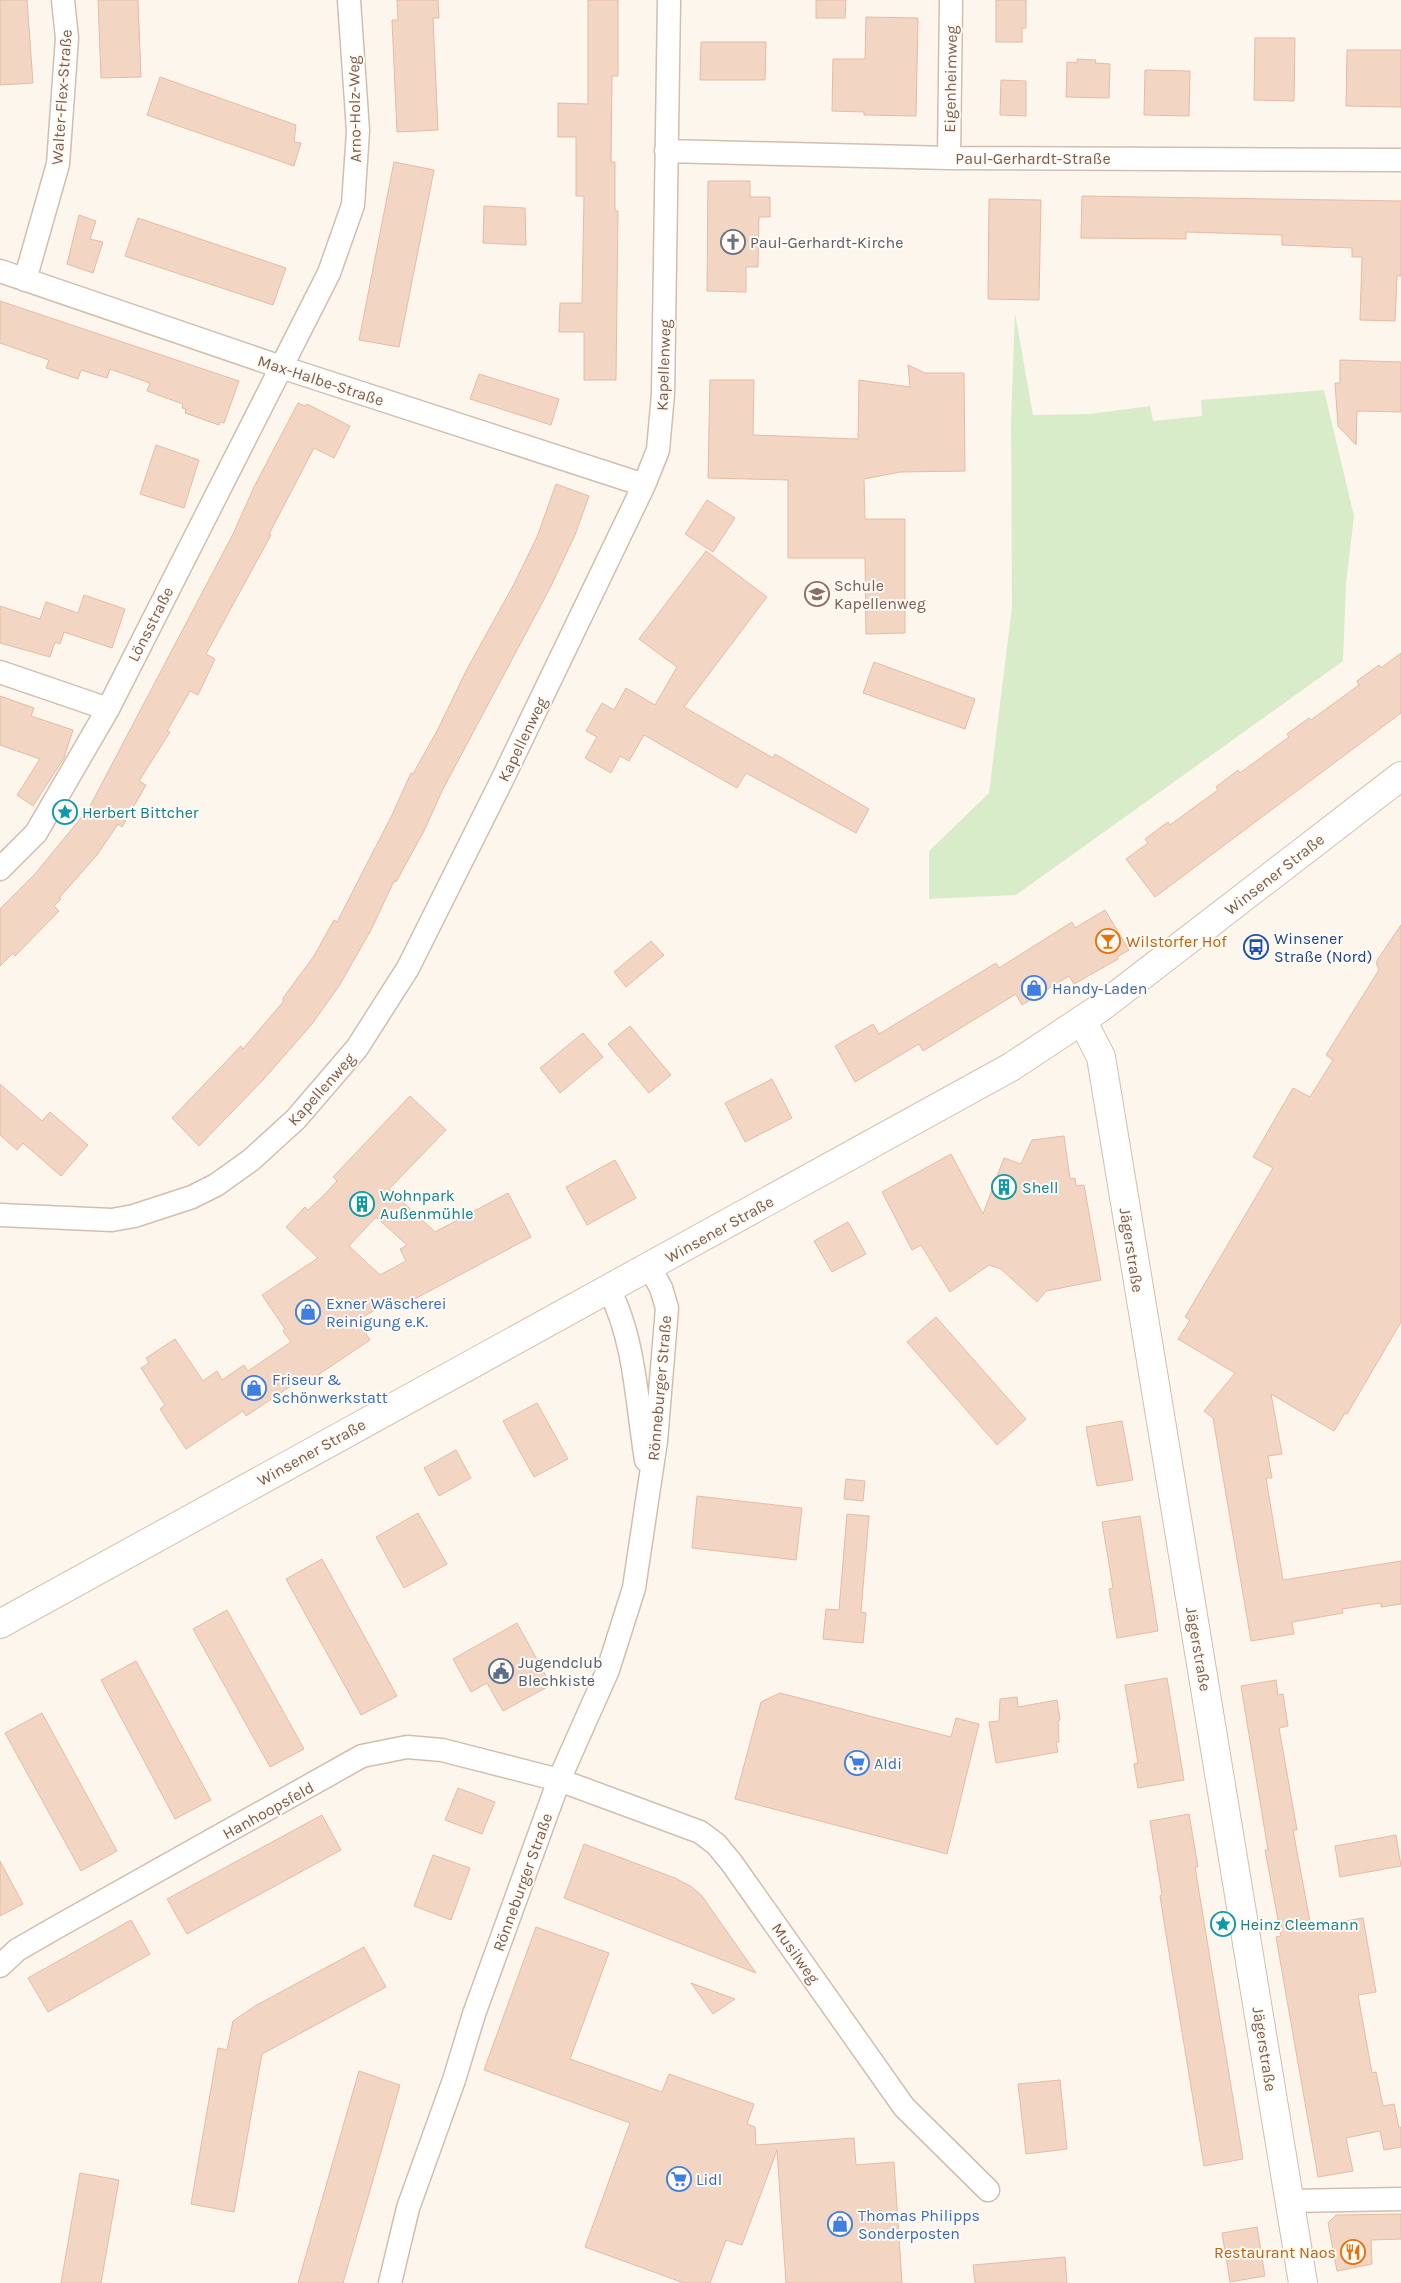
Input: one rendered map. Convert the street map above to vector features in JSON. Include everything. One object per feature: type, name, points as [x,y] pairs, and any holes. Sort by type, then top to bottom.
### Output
[{"type":"main road","name":"Winsener Straße","points":[[0,1624],[650,1268],[1011,1067],[1082,1020],[1401,776]]},
{"type":"main road","name":"Jägerstraße","points":[[1082,1020],[1101,1057],[1304,2283]]},
{"type":"street","name":"Walter-Flex-Straße","points":[[25,280],[58,164],[67,38],[63,0]]},
{"type":"street","name":"Kapellenweg","points":[[0,1215],[112,1220],[192,1197],[216,1185],[251,1160],[296,1119],[320,1093],[357,1048],[408,968],[502,780],[644,485],[658,450],[664,394],[666,151],[670,0]]},
{"type":"street","name":"Eigenheimweg","points":[[949,158],[951,0]]},
{"type":"street","name":"Arno-Holz-Weg","points":[[281,367],[329,273],[353,205],[358,131],[346,5]]},
{"type":"street","name":"Paul-Gerhardt-Straße","points":[[666,151],[949,158],[1401,160]]},
{"type":"street","name":"Max-Halbe-Straße","points":[[0,271],[281,367],[644,485]]},
{"type":"street","name":"Lönsstraße","points":[[0,869],[36,833],[108,708],[281,367]]},
{"type":"street","points":[[0,672],[108,708]]},
{"type":"street","name":"Rönneburger Straße","points":[[390,2283],[408,2208],[454,2080],[474,2014],[559,1780],[608,1670],[634,1588],[656,1441],[667,1308],[661,1288],[650,1268]]},
{"type":"street","name":"Rönneburger Straße","points":[[609,1290],[620,1310],[626,1332],[649,1481]]},
{"type":"street","name":"Hanhoopsfeld","points":[[0,1966],[17,1950],[362,1756],[407,1747],[442,1750],[559,1780]]},
{"type":"street","name":"Musilweg","points":[[559,1780],[700,1832],[716,1844],[731,1862],[904,2107],[988,2190]]},
{"type":"street","points":[[1290,2201],[1401,2199]]},
{"type":"green space","points":[[1015,313],[1033,415],[1090,414],[1150,406],[1153,421],[1202,416],[1201,400],[1324,390],[1354,516],[1346,584],[1343,661],[1016,895],[929,899],[929,851],[989,793],[1012,607],[1011,422]]},
{"type":"building","points":[[0,0],[27,0],[33,83],[0,85]]},
{"type":"building","points":[[98,0],[138,0],[141,77],[101,78]]},
{"type":"building","points":[[397,0],[438,0],[439,18],[433,18],[438,130],[397,132],[392,20],[398,20]]},
{"type":"building","points":[[588,0],[618,0],[618,76],[612,76],[611,162],[615,162],[615,211],[618,211],[616,380],[584,380],[584,332],[559,332],[560,303],[582,303],[584,196],[576,196],[576,137],[558,137],[558,103],[588,104]]},
{"type":"building","points":[[816,0],[846,0],[845,18],[816,18]]},
{"type":"building","points":[[996,0],[1026,0],[1026,28],[1022,28],[1022,42],[996,42]]},
{"type":"building","points":[[866,17],[918,18],[916,116],[864,115],[864,112],[832,111],[833,59],[865,59]]},
{"type":"building","points":[[1255,38],[1295,38],[1294,101],[1254,100]]},
{"type":"building","points":[[701,42],[766,42],[765,80],[700,80]]},
{"type":"building","points":[[1347,50],[1401,50],[1401,107],[1346,106]]},
{"type":"building","points":[[1077,59],[1096,60],[1095,63],[1110,64],[1109,98],[1066,97],[1067,62],[1077,63]]},
{"type":"building","points":[[1145,70],[1190,71],[1189,116],[1144,115]]},
{"type":"building","points":[[160,77],[296,125],[294,142],[301,143],[294,166],[147,115]]},
{"type":"building","points":[[1001,80],[1026,81],[1026,116],[1000,115]]},
{"type":"building","points":[[394,162],[434,170],[399,347],[359,340]]},
{"type":"building","name":"Paul-Gerhardt-Kirche","points":[[708,181],[750,181],[750,197],[770,197],[770,217],[759,217],[758,267],[746,267],[746,292],[707,291]]},
{"type":"building","points":[[1082,196],[1401,201],[1401,276],[1397,276],[1395,321],[1360,320],[1362,257],[1352,257],[1352,248],[1282,245],[1282,235],[1186,232],[1186,239],[1081,238]]},
{"type":"building","points":[[989,199],[1041,200],[1039,300],[988,299]]},
{"type":"building","points":[[484,206],[525,208],[526,245],[483,243]]},
{"type":"building","points":[[79,215],[96,221],[90,239],[103,242],[93,273],[67,264]]},
{"type":"building","points":[[138,218],[286,268],[273,305],[125,256]]},
{"type":"building","points":[[0,301],[239,381],[224,423],[220,422],[219,425],[185,413],[186,409],[182,408],[183,404],[147,391],[150,383],[110,369],[107,378],[81,370],[78,379],[46,368],[49,360],[0,343]]},
{"type":"building","points":[[1340,360],[1401,362],[1401,412],[1357,411],[1356,445],[1338,426],[1335,383],[1340,383]]},
{"type":"building","points":[[908,365],[925,373],[964,373],[965,471],[900,472],[864,479],[865,519],[905,519],[905,633],[866,634],[865,558],[788,558],[788,480],[708,478],[710,380],[754,380],[753,435],[858,439],[859,380],[910,387]]},
{"type":"building","points":[[479,374],[559,399],[551,425],[470,399]]},
{"type":"building","points":[[298,403],[305,406],[307,404],[350,426],[334,458],[314,448],[269,534],[271,535],[206,654],[215,659],[198,695],[190,691],[167,731],[170,732],[139,781],[146,785],[122,827],[118,824],[97,855],[59,898],[61,899],[54,906],[59,911],[15,956],[13,953],[0,966],[0,909],[35,874],[89,808],[233,534],[254,487]]},
{"type":"building","points":[[156,445],[199,460],[184,508],[140,494]]},
{"type":"building","points":[[556,484],[589,496],[575,535],[550,588],[443,789],[424,831],[396,882],[394,881],[371,930],[339,986],[312,1024],[263,1080],[199,1146],[172,1118],[241,1046],[243,1049],[283,1002],[283,998],[314,956],[334,920],[337,922],[392,815],[411,773],[413,774],[438,729],[467,669],[513,586],[537,537]]},
{"type":"building","points":[[707,500],[735,518],[713,552],[685,534]]},
{"type":"building","points":[[706,551],[767,597],[684,707],[773,758],[775,754],[869,809],[856,833],[746,773],[737,788],[644,735],[629,761],[620,756],[611,773],[585,758],[597,737],[586,731],[602,703],[614,710],[626,688],[655,705],[677,667],[639,639]]},
{"type":"building","points":[[84,595],[125,609],[112,648],[64,632],[60,644],[55,642],[50,657],[0,643],[0,606],[40,619],[46,602],[78,613]]},
{"type":"building","points":[[1401,653],[1401,713],[1155,897],[1126,859],[1148,843],[1145,839],[1168,822],[1170,825],[1218,790],[1216,787],[1238,770],[1240,773],[1289,737],[1287,734],[1309,718],[1311,720],[1359,685],[1357,681],[1379,665],[1381,668]]},
{"type":"building","points":[[874,662],[975,699],[965,729],[863,693]]},
{"type":"building","points":[[0,696],[34,708],[31,716],[73,730],[64,758],[33,806],[17,795],[40,759],[0,745]]},
{"type":"building","points":[[1105,910],[1129,950],[1117,957],[1118,959],[1074,984],[1069,976],[1022,1005],[1016,994],[923,1051],[919,1044],[855,1082],[835,1046],[873,1024],[879,1034],[996,963],[999,968],[1072,922],[1075,928]]},
{"type":"building","points":[[1401,925],[1401,1322],[1347,1414],[1345,1413],[1334,1431],[1271,1394],[1282,1454],[1268,1456],[1272,1478],[1266,1478],[1283,1580],[1401,1561],[1401,1604],[1381,1607],[1381,1603],[1342,1609],[1343,1613],[1292,1622],[1294,1634],[1251,1641],[1213,1418],[1204,1411],[1235,1373],[1178,1339],[1190,1320],[1185,1317],[1273,1168],[1253,1157],[1293,1088],[1310,1097],[1333,1060],[1326,1055],[1379,970],[1376,962]]},
{"type":"building","points":[[651,941],[664,955],[626,987],[614,972]]},
{"type":"building","points":[[630,1026],[671,1075],[649,1093],[608,1044]]},
{"type":"building","points":[[583,1033],[603,1057],[560,1093],[540,1068]]},
{"type":"building","points":[[772,1079],[792,1118],[745,1142],[725,1103]]},
{"type":"building","points":[[0,1084],[42,1121],[50,1112],[88,1145],[61,1176],[23,1143],[17,1150],[0,1135]]},
{"type":"building","points":[[410,1096],[446,1130],[389,1189],[435,1232],[508,1193],[531,1237],[394,1310],[390,1302],[357,1320],[370,1340],[309,1381],[306,1376],[246,1416],[243,1411],[186,1449],[160,1409],[165,1405],[141,1368],[149,1363],[146,1358],[175,1339],[203,1381],[217,1371],[222,1380],[244,1365],[248,1371],[291,1342],[283,1331],[285,1329],[262,1295],[318,1258],[286,1227],[305,1207],[308,1210],[324,1195],[337,1181],[333,1177]],"holes":[[[376,1217],[407,1245],[400,1249],[406,1261],[380,1275],[349,1246]]]},
{"type":"building","points":[[1064,1136],[1070,1179],[1075,1178],[1076,1186],[1084,1185],[1101,1280],[1046,1291],[1037,1302],[1001,1269],[989,1265],[950,1292],[921,1245],[912,1250],[882,1192],[951,1154],[983,1214],[1004,1158],[1021,1164],[1032,1140]]},
{"type":"building","points":[[615,1160],[636,1198],[587,1225],[566,1187]]},
{"type":"building","points":[[848,1222],[866,1254],[832,1272],[814,1241]]},
{"type":"building","points":[[936,1317],[1026,1419],[997,1445],[907,1342]]},
{"type":"building","points":[[537,1403],[568,1459],[534,1477],[503,1421]]},
{"type":"building","points":[[1122,1421],[1133,1480],[1097,1486],[1086,1427]]},
{"type":"building","points":[[456,1450],[471,1478],[439,1496],[424,1468]]},
{"type":"building","points":[[846,1479],[865,1481],[863,1501],[844,1499]]},
{"type":"building","points":[[697,1496],[802,1508],[796,1560],[692,1548]]},
{"type":"building","points":[[418,1513],[447,1564],[404,1588],[376,1537]]},
{"type":"building","points":[[847,1514],[869,1516],[861,1612],[866,1613],[863,1643],[823,1639],[826,1609],[839,1610]]},
{"type":"building","points":[[1140,1516],[1158,1631],[1117,1638],[1109,1589],[1113,1588],[1102,1522]]},
{"type":"building","points":[[322,1559],[397,1696],[361,1715],[286,1579]]},
{"type":"building","points":[[227,1610],[304,1749],[270,1767],[193,1629]]},
{"type":"building","name":"Jugendclub Blechkiste","points":[[517,1623],[551,1685],[503,1711],[487,1683],[471,1692],[453,1659]]},
{"type":"building","points":[[136,1661],[211,1800],[175,1819],[101,1680]]},
{"type":"building","points":[[1167,1678],[1184,1780],[1138,1788],[1134,1764],[1138,1763],[1125,1685]]},
{"type":"building","points":[[1276,1680],[1278,1695],[1283,1694],[1288,1726],[1279,1728],[1297,1830],[1293,1830],[1311,1927],[1363,1918],[1376,1992],[1358,1995],[1372,2073],[1376,2072],[1383,2106],[1394,2104],[1399,2128],[1401,2127],[1401,2147],[1384,2150],[1380,2131],[1346,2138],[1353,2171],[1318,2177],[1276,1937],[1281,1936],[1265,1850],[1268,1850],[1241,1686]]},
{"type":"building","name":"Aldi","points":[[780,1693],[951,1737],[956,1718],[979,1724],[947,1854],[735,1799],[761,1702]]},
{"type":"building","points":[[1017,1697],[1018,1707],[1057,1700],[1060,1720],[1058,1721],[1059,1742],[1056,1742],[1058,1752],[996,1763],[989,1722],[999,1721],[1000,1699]]},
{"type":"building","points":[[42,1713],[117,1851],[81,1871],[5,1733]]},
{"type":"building","points":[[458,1788],[495,1802],[482,1834],[445,1820]]},
{"type":"building","points":[[1189,1814],[1198,1867],[1195,1867],[1243,2159],[1204,2166],[1164,1922],[1160,1896],[1162,1895],[1150,1821]]},
{"type":"building","points":[[322,1815],[341,1850],[187,1934],[167,1899]]},
{"type":"building","points":[[1396,1835],[1401,1866],[1340,1877],[1335,1846]]},
{"type":"building","points":[[584,1844],[675,1878],[692,1887],[702,1896],[756,1973],[564,1898]]},
{"type":"building","points":[[433,1855],[470,1868],[451,1920],[414,1906]]},
{"type":"building","points":[[0,1861],[23,1904],[0,1916]]},
{"type":"building","points":[[131,1920],[150,1954],[48,2012],[28,1978]]},
{"type":"building","points":[[536,1927],[609,1953],[570,2059],[662,2092],[669,2074],[754,2104],[747,2124],[755,2127],[756,2145],[854,2138],[856,2165],[894,2162],[902,2283],[786,2283],[777,2150],[742,2245],[726,2240],[710,2283],[684,2283],[585,2247],[630,2123],[484,2070]]},
{"type":"building","points":[[364,1947],[386,1987],[262,2054],[234,2212],[191,2204],[218,2048],[227,2050],[233,2021],[255,2006]]},
{"type":"building","points":[[691,1983],[735,1999],[713,2014]]},
{"type":"building","points":[[359,2071],[400,2085],[371,2187],[343,2283],[298,2283]]},
{"type":"building","points":[[1060,2080],[1067,2149],[1026,2154],[1018,2084]]},
{"type":"building","points":[[80,2173],[119,2180],[101,2283],[61,2283]]},
{"type":"building","name":"Restaurant Naos","points":[[1401,2214],[1401,2239],[1371,2240],[1372,2264],[1337,2271],[1328,2223],[1336,2215]]},
{"type":"building","points":[[1257,2227],[1265,2276],[1230,2282],[1222,2233]]},
{"type":"building","points":[[1065,2257],[1067,2283],[975,2283],[973,2265]]},
{"type":"place","name":"Paul-Gerhardt-Kirche","points":[[733,242]]},
{"type":"place","name":"Schule Kapellenweg","points":[[817,594]]},
{"type":"place","name":"Herbert Bittcher","points":[[65,812]]},
{"type":"place","name":"Wilstorfer Hof","points":[[1108,941]]},
{"type":"place","name":"Winsener Straße (Nord)","points":[[1256,947]]},
{"type":"place","name":"Handy-Laden","points":[[1034,988]]},
{"type":"place","name":"Shell","points":[[1004,1187]]},
{"type":"place","name":"Wohnpark Außenmühle","points":[[362,1204]]},
{"type":"place","name":"Exner Wäscherei Reinigung e.K.","points":[[308,1312]]},
{"type":"place","name":"Friseur & Schönwerkstatt","points":[[254,1388]]},
{"type":"place","name":"Jugendclub Blechkiste","points":[[501,1671]]},
{"type":"place","name":"Aldi","points":[[857,1763]]},
{"type":"place","name":"Heinz Cleemann","points":[[1223,1924]]},
{"type":"place","name":"Lidl","points":[[679,2179]]},
{"type":"place","name":"Thomas Philipps Sonderposten","points":[[840,2224]]},
{"type":"place","name":"Restaurant Naos","points":[[1353,2252]]}]
